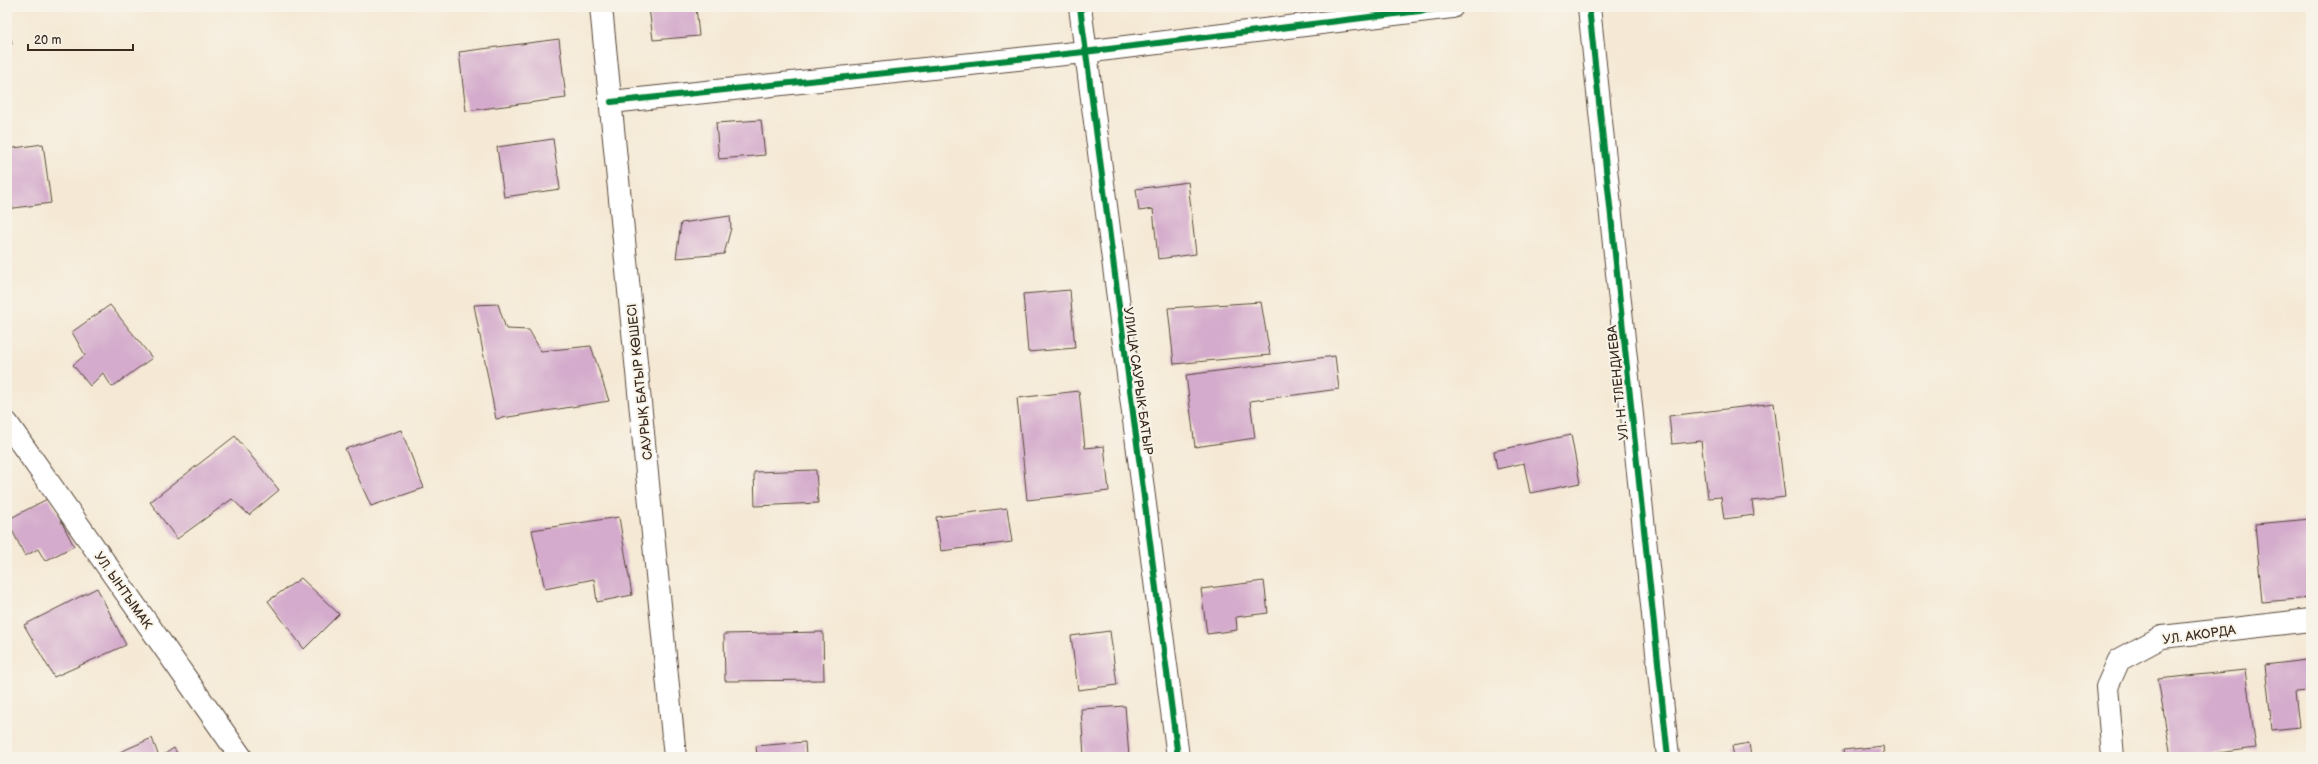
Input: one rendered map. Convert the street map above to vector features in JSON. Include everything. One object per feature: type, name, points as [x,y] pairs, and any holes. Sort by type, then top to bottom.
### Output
[{"type":"street","name":"САУРЫҚ БАТЫР КӨШЕСІ","points":[[601,7],[612,102],[675,757]]},
{"type":"street","name":"УЛИЦА САУРЫК БАТЫР","points":[[1080,7],[1084,52],[1178,757]]},
{"type":"street","points":[[612,102],[1084,52],[1452,7]]},
{"type":"street","name":"УЛ. Н. ТЛЕНДИЕВА","points":[[1589,7],[1668,757]]},
{"type":"street","name":"УЛ. ЫНТЫМАК","points":[[7,423],[241,757]]},
{"type":"street","name":"УЛ. АКОРДА","points":[[2113,757],[2107,687],[2119,660],[2162,637],[2311,620]]},
{"type":"building","points":[[649,7],[696,7],[699,36],[653,40]]},
{"type":"building","points":[[7,21],[12,44],[7,45]]},
{"type":"building","points":[[559,39],[566,98],[466,111],[459,52]]},
{"type":"building","points":[[761,120],[765,155],[719,159],[716,123]]},
{"type":"building","points":[[553,139],[560,189],[504,197],[497,147]]},
{"type":"building","points":[[43,144],[51,203],[7,209],[7,149]]},
{"type":"building","points":[[1188,182],[1196,254],[1158,259],[1153,209],[1139,211],[1136,189]]},
{"type":"building","points":[[730,216],[731,228],[724,254],[676,258],[681,223]]},
{"type":"building","points":[[1070,290],[1075,348],[1028,352],[1023,294]]},
{"type":"building","points":[[1261,302],[1270,355],[1174,364],[1168,308]]},
{"type":"building","points":[[498,304],[506,329],[529,330],[541,351],[591,346],[609,401],[496,419],[474,305]]},
{"type":"building","points":[[110,305],[152,358],[112,387],[103,373],[90,386],[73,365],[85,355],[72,332]]},
{"type":"building","points":[[1335,356],[1339,389],[1250,401],[1255,438],[1195,447],[1186,375]]},
{"type":"building","points":[[1079,391],[1085,448],[1104,446],[1109,491],[1027,500],[1017,398]]},
{"type":"building","points":[[1774,403],[1785,497],[1752,501],[1754,515],[1724,519],[1721,497],[1708,498],[1701,441],[1672,444],[1669,416]]},
{"type":"building","points":[[401,430],[424,488],[371,506],[345,449]]},
{"type":"building","points":[[1571,435],[1580,483],[1530,493],[1524,463],[1497,469],[1494,451]]},
{"type":"building","points":[[235,436],[279,490],[249,515],[232,499],[177,539],[150,502]]},
{"type":"building","points":[[816,470],[818,503],[755,506],[754,472]]},
{"type":"building","points":[[49,498],[74,546],[45,561],[38,549],[25,556],[7,520]]},
{"type":"building","points":[[1007,508],[1012,542],[941,551],[936,517]]},
{"type":"building","points":[[619,517],[632,595],[597,602],[594,579],[545,589],[532,530]]},
{"type":"building","points":[[2311,519],[2311,598],[2262,602],[2255,524]]},
{"type":"building","points":[[301,578],[339,614],[304,649],[268,601]]},
{"type":"building","points":[[1264,581],[1268,613],[1236,617],[1237,630],[1207,634],[1201,589]]},
{"type":"building","points":[[97,588],[126,645],[54,677],[24,625]]},
{"type":"building","points":[[1110,631],[1117,685],[1078,690],[1071,636]]},
{"type":"building","points":[[823,632],[824,680],[725,681],[724,634]]},
{"type":"building","points":[[2306,660],[2310,691],[2295,692],[2299,727],[2272,730],[2265,665]]},
{"type":"building","points":[[2245,670],[2256,748],[2188,757],[2171,757],[2158,679]]},
{"type":"building","points":[[1125,706],[1129,757],[1084,757],[1081,709]]},
{"type":"building","points":[[152,738],[159,757],[123,757],[120,752]]},
{"type":"building","points":[[805,742],[806,757],[757,757],[756,746]]},
{"type":"building","points":[[1749,743],[1751,757],[1734,757],[1732,746]]},
{"type":"building","points":[[1883,746],[1884,757],[1844,757],[1843,750]]},
{"type":"building","points":[[174,748],[179,757],[160,757]]},
{"type":"cycle path","points":[[1080,7],[1178,757]]},
{"type":"cycle path","points":[[611,102],[1084,52],[1452,7]]},
{"type":"cycle path","points":[[1589,7],[1668,757]]}]
